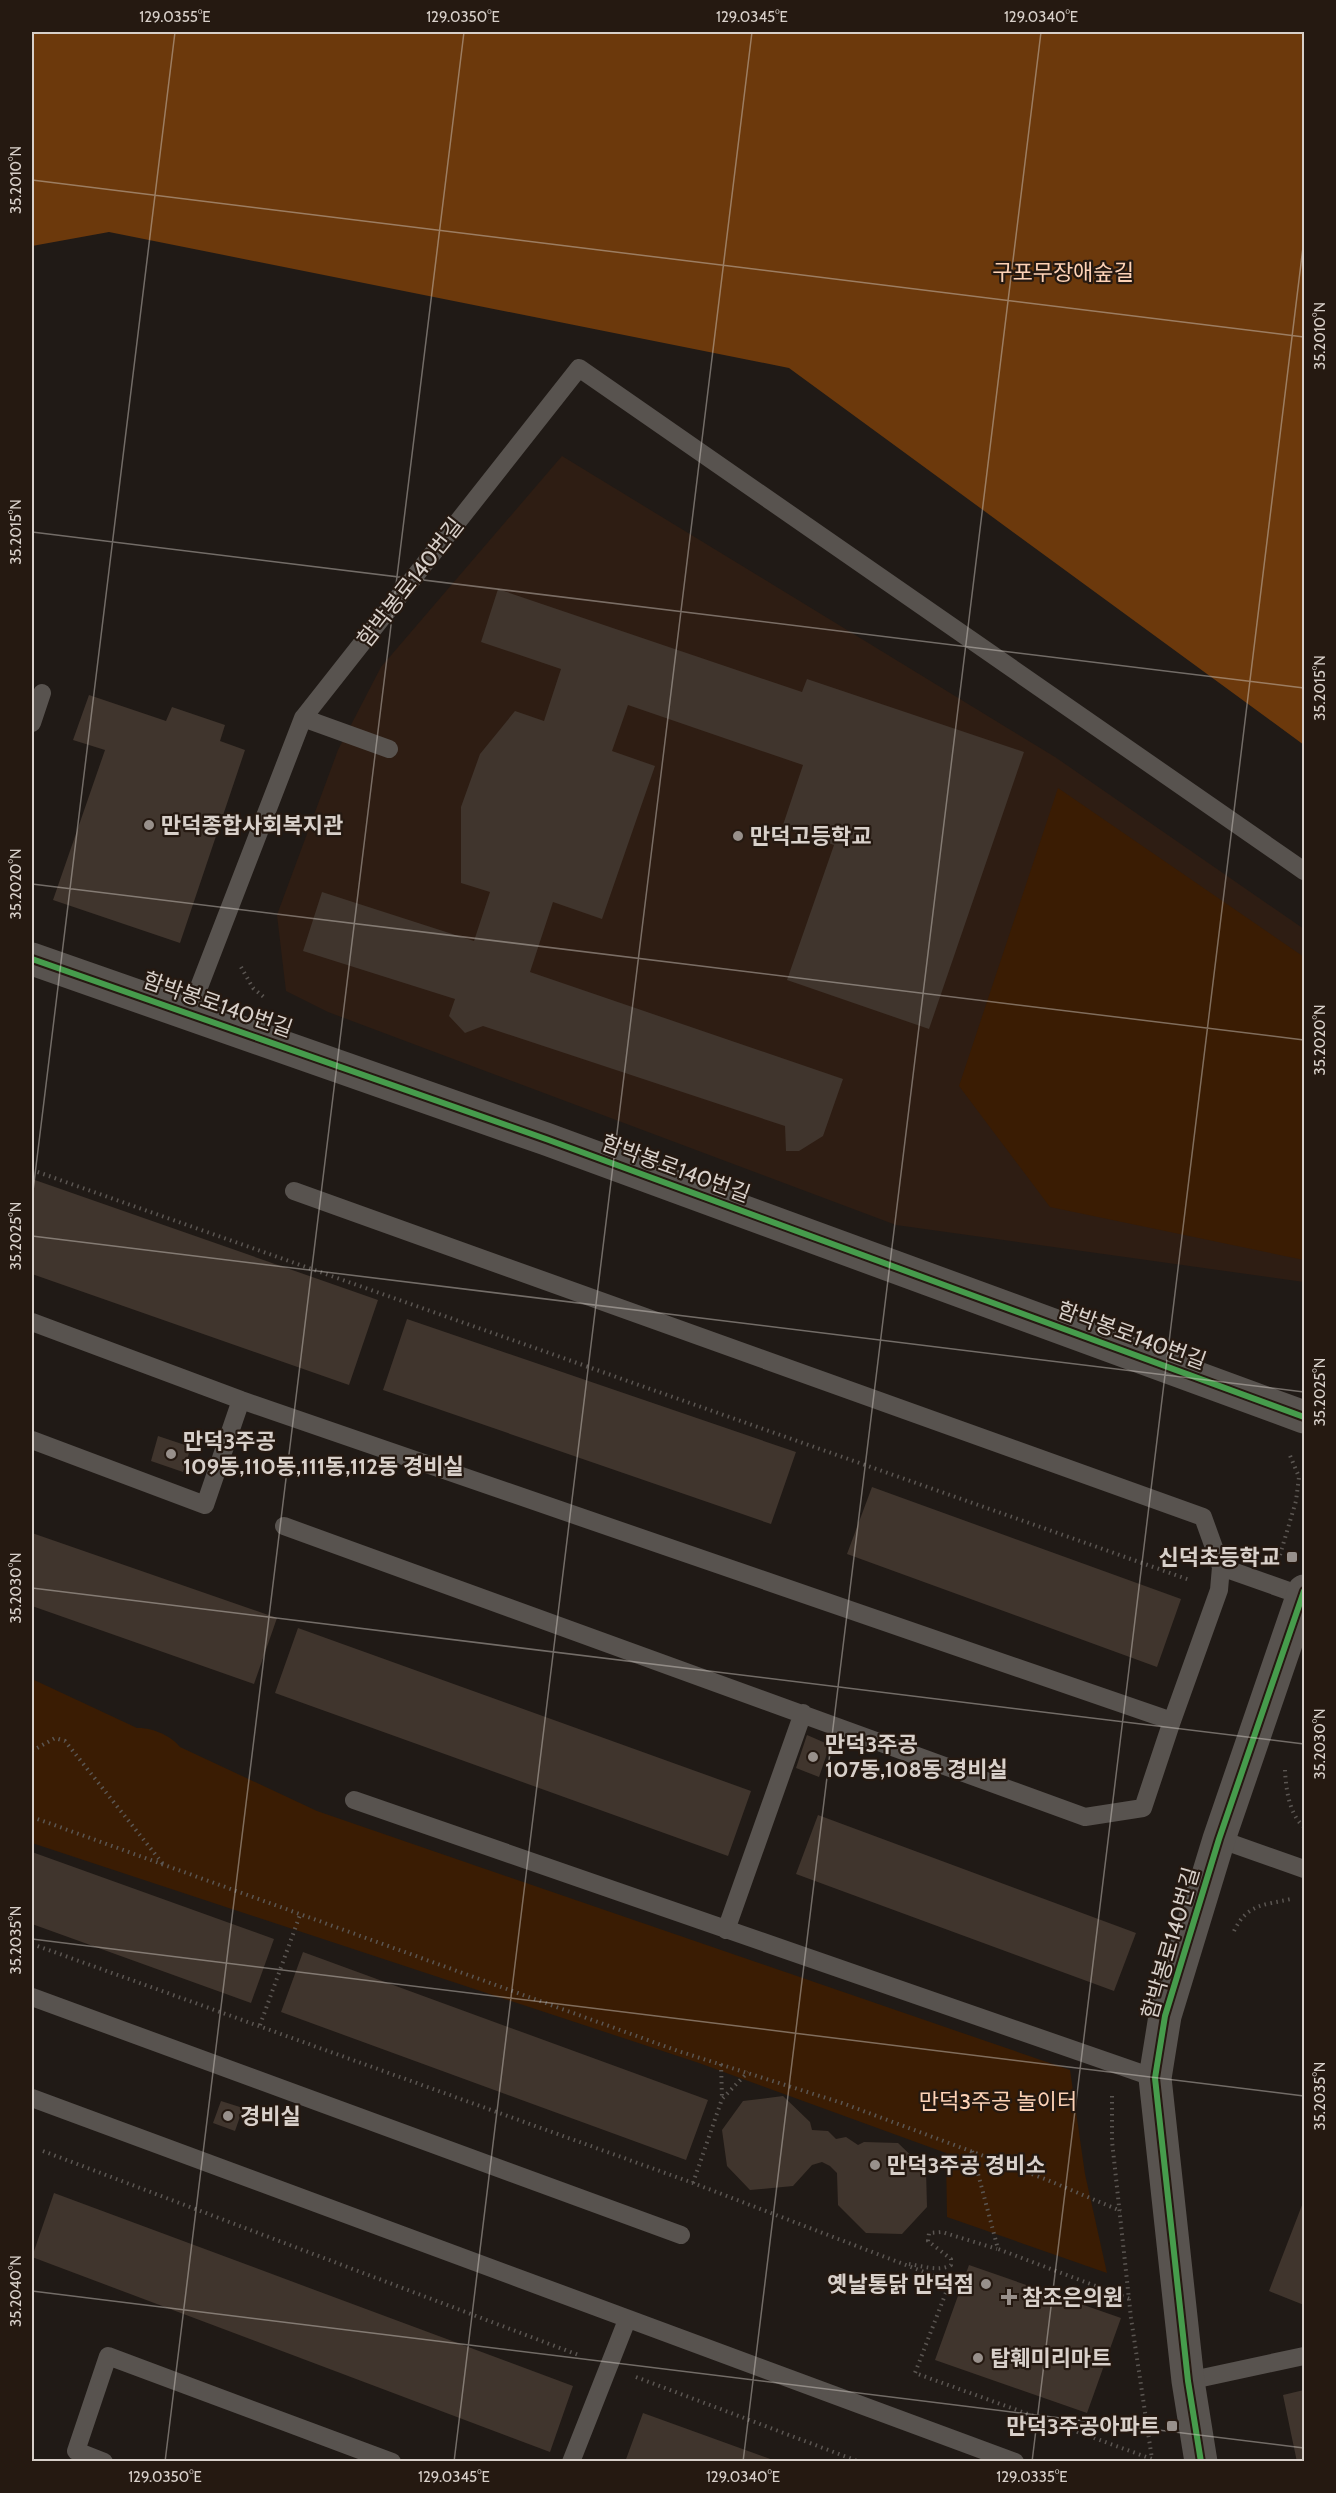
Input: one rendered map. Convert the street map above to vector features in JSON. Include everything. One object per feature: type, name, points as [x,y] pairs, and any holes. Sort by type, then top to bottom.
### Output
[{"type":"street","name":"함박봉로140번길","points":[[32,960],[558,1143],[1305,1418]]},
{"type":"street","name":"함박봉로140번길","points":[[1201,2462],[1188,2380],[1155,2078],[1165,2016],[1220,1839],[1304,1594]]},
{"type":"lane","name":"함박봉로140번길","points":[[189,1013],[303,718],[579,368],[1305,871]]},
{"type":"lane","points":[[32,723],[42,693]]},
{"type":"lane","points":[[303,718],[389,749]]},
{"type":"lane","points":[[284,1526],[1085,1817],[1143,1808],[1219,1590],[1221,1567],[1203,1517],[294,1191]]},
{"type":"lane","points":[[32,1323],[241,1400],[1172,1721]]},
{"type":"lane","points":[[32,1440],[205,1505],[241,1400]]},
{"type":"lane","points":[[1221,1567],[1304,1594]]},
{"type":"lane","points":[[726,1930],[804,1713]]},
{"type":"lane","points":[[354,1800],[1155,2078]]},
{"type":"lane","points":[[1220,1839],[1305,1869]]},
{"type":"lane","points":[[32,1997],[681,2235]]},
{"type":"lane","points":[[32,2098],[1015,2462]]},
{"type":"lane","points":[[571,2462],[627,2320]]},
{"type":"lane","points":[[105,2462],[76,2451],[108,2356],[392,2462]]},
{"type":"lane","points":[[1188,2380],[1305,2356]]},
{"type":"path","points":[[240,966],[253,988],[269,1002]]},
{"type":"path","points":[[32,1170],[1219,1590]]},
{"type":"path","points":[[32,1751],[55,1738],[65,1741],[163,1865]]},
{"type":"path","points":[[1285,1767],[1286,1791],[1298,1822],[1305,1827]]},
{"type":"path","points":[[32,1817],[667,2047],[842,2103],[972,2151],[1121,2211]]},
{"type":"path","points":[[1233,1933],[1240,1917],[1252,1908],[1294,1899]]},
{"type":"path","points":[[261,2025],[300,1915]]},
{"type":"path","points":[[32,1944],[693,2183],[950,2282],[915,2373],[1152,2459],[1130,2299],[1112,2141],[1112,2088]]},
{"type":"path","points":[[693,2183],[722,2099],[721,2064]]},
{"type":"path","points":[[722,2099],[748,2072]]},
{"type":"path","points":[[43,2151],[860,2462]]},
{"type":"path","points":[[972,2151],[998,2249]]},
{"type":"path","points":[[901,2263],[935,2268],[945,2268],[951,2265],[951,2259],[928,2241],[929,2233],[942,2232],[998,2249],[1130,2299]]},
{"type":"shaded area","name":"만덕고등학교","points":[[562,456],[1055,757],[1304,929],[1304,1282],[896,1225],[328,1012],[286,991],[277,915],[338,750],[381,667]]},
{"type":"green space","name":"구포무장애숲길","points":[[32,32],[1304,32],[1304,745],[789,368],[109,232],[32,246]]},
{"type":"green space","points":[[1058,788],[1304,957],[1304,1260],[1050,1207],[959,1086]]},
{"type":"green space","name":"만덕3주공 놀이터","points":[[32,1679],[137,1728],[161,1733],[180,1747],[317,1811],[1070,2070],[1085,2174],[1107,2273],[947,2217],[946,2153],[699,2063],[32,1843]]},
{"type":"building","points":[[498,589],[802,692],[807,679],[1024,752],[929,1029],[787,980],[834,845],[782,828],[803,765],[628,705],[612,751],[655,766],[602,919],[553,902],[530,972],[843,1079],[823,1136],[799,1151],[786,1151],[785,1126],[483,1026],[465,1033],[449,1016],[455,999],[303,951],[322,892],[474,941],[490,892],[461,883],[461,807],[480,754],[515,711],[544,721],[561,669],[481,642]]},
{"type":"building","name":"만덕종합사회복지관","points":[[89,695],[166,721],[172,707],[225,725],[220,741],[245,750],[180,943],[53,900],[105,750],[73,740]]},
{"type":"building","points":[[32,1179],[378,1300],[349,1385],[32,1274]]},
{"type":"building","points":[[407,1319],[796,1452],[771,1524],[383,1390]]},
{"type":"building","name":"만덕3주공 109동,110동,111동,112동 경비실","points":[[158,1436],[191,1447],[183,1472],[151,1461]]},
{"type":"building","points":[[872,1487],[1181,1599],[1157,1667],[847,1554]]},
{"type":"building","points":[[32,1533],[277,1618],[254,1684],[32,1606]]},
{"type":"building","points":[[298,1628],[751,1791],[728,1856],[275,1693]]},
{"type":"building","name":"만덕3주공 107동,108동 경비실","points":[[807,1735],[830,1745],[819,1777],[796,1768]]},
{"type":"building","points":[[818,1815],[1136,1933],[1114,1991],[796,1874]]},
{"type":"building","points":[[32,1852],[274,1939],[251,2003],[32,1924]]},
{"type":"building","points":[[303,1952],[708,2100],[686,2160],[281,2012]]},
{"type":"building","name":"만덕3주공 경비소","points":[[783,2096],[810,2122],[812,2130],[828,2131],[836,2139],[846,2137],[858,2145],[864,2142],[898,2143],[926,2170],[927,2207],[902,2234],[866,2233],[838,2205],[837,2173],[822,2162],[812,2165],[793,2186],[750,2190],[727,2166],[722,2130],[743,2101]]},
{"type":"building","name":"경비실","points":[[221,2101],[243,2108],[235,2131],[213,2123]]},
{"type":"building","points":[[54,2193],[573,2386],[550,2452],[32,2257]]},
{"type":"building","points":[[1304,2200],[1304,2305],[1269,2291]]},
{"type":"building","points":[[969,2265],[1121,2318],[1087,2413],[935,2360]]},
{"type":"building","points":[[1304,2390],[1304,2462],[1297,2462],[1283,2395]]},
{"type":"building","points":[[643,2413],[776,2461],[776,2462],[625,2462]]},
{"type":"cycle path","points":[[32,959],[546,1139],[1304,1417]]},
{"type":"cycle path","points":[[1201,2462],[1188,2381],[1155,2078],[1165,2016],[1219,1839],[1304,1591]]},
{"type":"place","name":"만덕종합사회복지관","points":[[149,825]]},
{"type":"place","name":"만덕고등학교","points":[[738,836]]},
{"type":"place","name":"만덕3주공 109동,110동,111동,112동 경비실","points":[[171,1454]]},
{"type":"place","name":"신덕초등학교","points":[[1292,1557]]},
{"type":"place","name":"만덕3주공 107동,108동 경비실","points":[[813,1757]]},
{"type":"place","name":"경비실","points":[[228,2116]]},
{"type":"place","name":"만덕3주공 경비소","points":[[875,2165]]},
{"type":"place","name":"옛날통닭 만덕점","points":[[986,2284]]},
{"type":"place","name":"참조은의원","points":[[1009,2297]]},
{"type":"place","name":"탑훼미리마트","points":[[978,2358]]},
{"type":"place","name":"만덕3주공아파트","points":[[1172,2426]]}]
